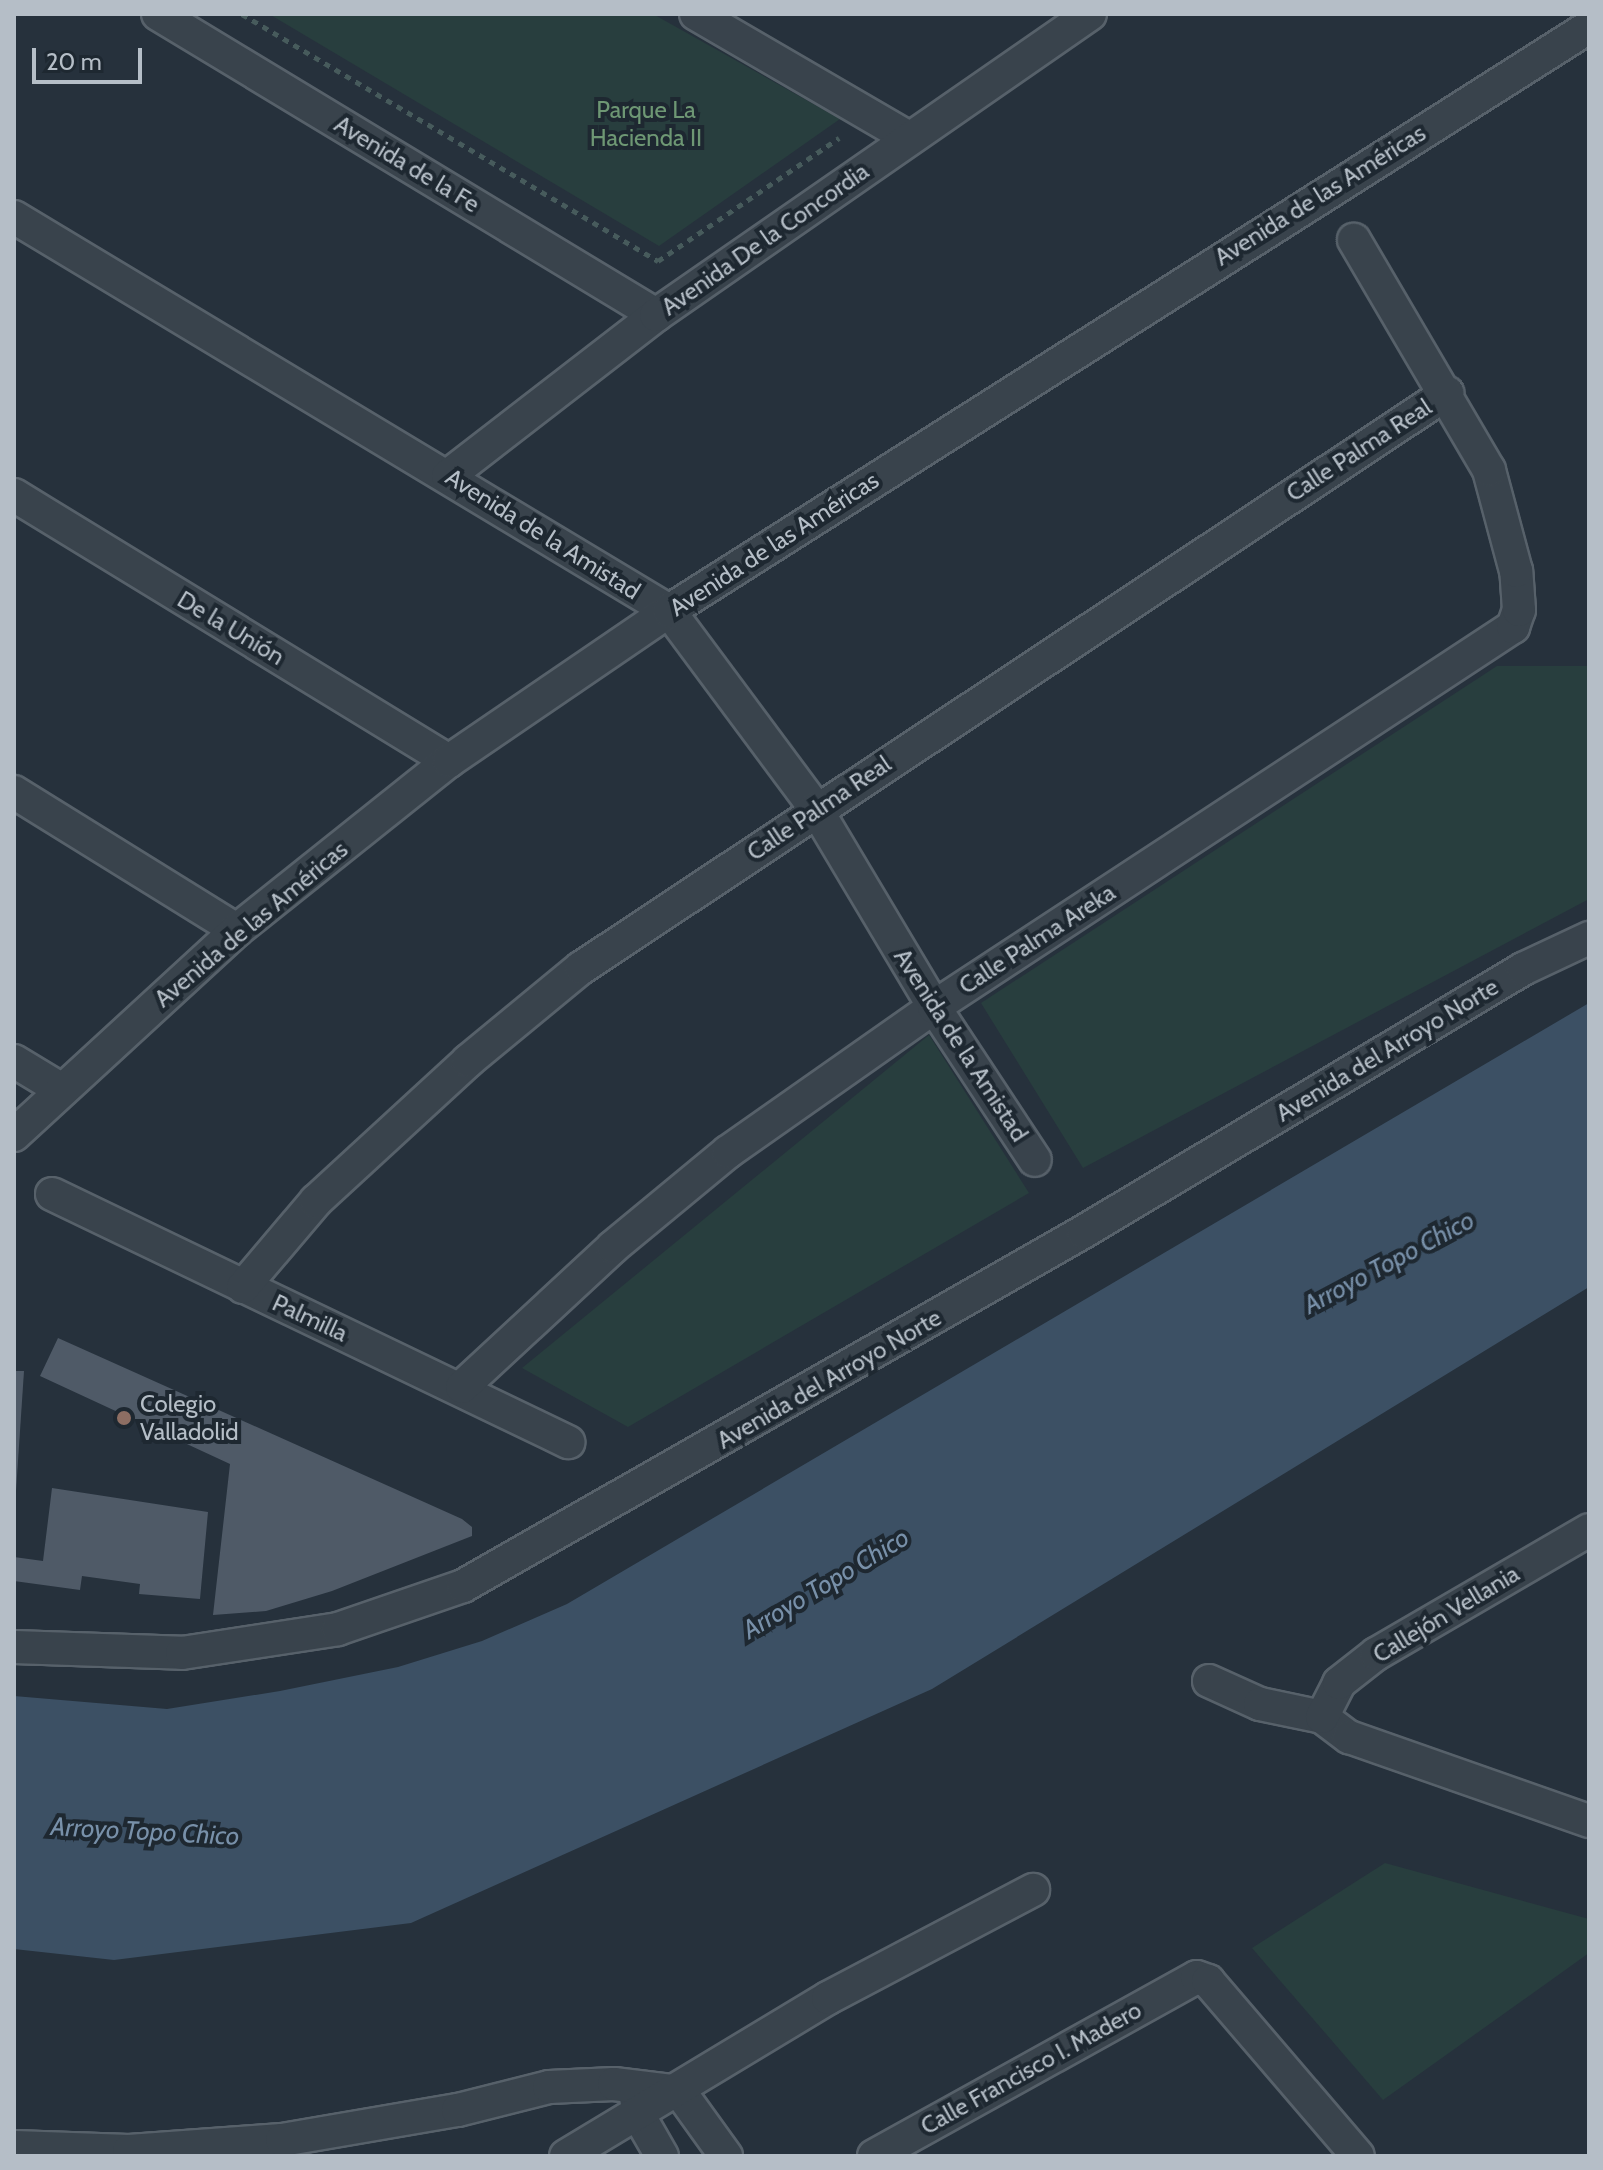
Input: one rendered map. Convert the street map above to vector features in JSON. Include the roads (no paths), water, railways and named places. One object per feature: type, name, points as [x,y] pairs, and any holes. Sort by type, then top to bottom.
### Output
[{"type":"street","name":"Avenida de la Fe","points":[[158,14],[656,315]]},
{"type":"street","points":[[696,14],[909,138]]},
{"type":"street","name":"Avenida De la Concordia","points":[[448,476],[656,315],[1090,14]]},
{"type":"street","name":"Avenida de las Américas","points":[[14,1135],[237,930],[449,761],[669,611],[1589,27]]},
{"type":"street","name":"Avenida de la Amistad","points":[[14,217],[669,611],[816,809],[934,1007],[1035,1160]]},
{"type":"street","points":[[1354,240],[1447,393]]},
{"type":"street","name":"Calle Palma Areka","points":[[462,1387],[613,1247],[728,1152],[934,1007],[1505,634],[1519,610],[1510,543],[1489,470],[1447,393]]},
{"type":"street","name":"Calle Palma Real","points":[[243,1287],[316,1201],[479,1052],[581,968],[816,809],[1447,393]]},
{"type":"street","name":"De la Unión","points":[[14,495],[449,761]]},
{"type":"street","points":[[14,792],[237,930]]},
{"type":"street","name":"Avenida del Arroyo Norte","points":[[14,1647],[182,1653],[338,1629],[463,1586],[1083,1232],[1523,969],[1589,938]]},
{"type":"street","points":[[14,1061],[62,1090]]},
{"type":"street","name":"Palmilla","points":[[52,1194],[243,1287],[462,1387],[568,1442]]},
{"type":"street","name":"Callejón Vellania","points":[[1322,1717],[1339,1683],[1376,1654],[1589,1530]]},
{"type":"street","points":[[1209,1681],[1260,1704],[1322,1717],[1349,1737],[1588,1819]]},
{"type":"street","points":[[14,2147],[129,2154],[282,2140],[458,2110],[549,2087],[638,2101],[680,2092],[828,1998],[1033,1890]]},
{"type":"street","name":"Calle Francisco I. Madero","points":[[874,2156],[1188,1980],[1208,1981],[1358,2156]]},
{"type":"street","points":[[680,2092],[726,2156]]},
{"type":"street","points":[[566,2156],[638,2101]]},
{"type":"street","points":[[638,2101],[662,2156]]},
{"type":"water","name":"Arroyo Topo Chico","points":[[1589,1003],[1589,1287],[932,1689],[411,1923],[114,1960],[14,1949],[14,1696],[167,1709],[280,1691],[398,1667],[482,1641],[567,1604]]},
{"type":"place","name":"Colegio Valladolid","points":[[124,1418]]},
{"type":"park label","name":"Parque La Hacienda II","points":[[646,124]]}]
